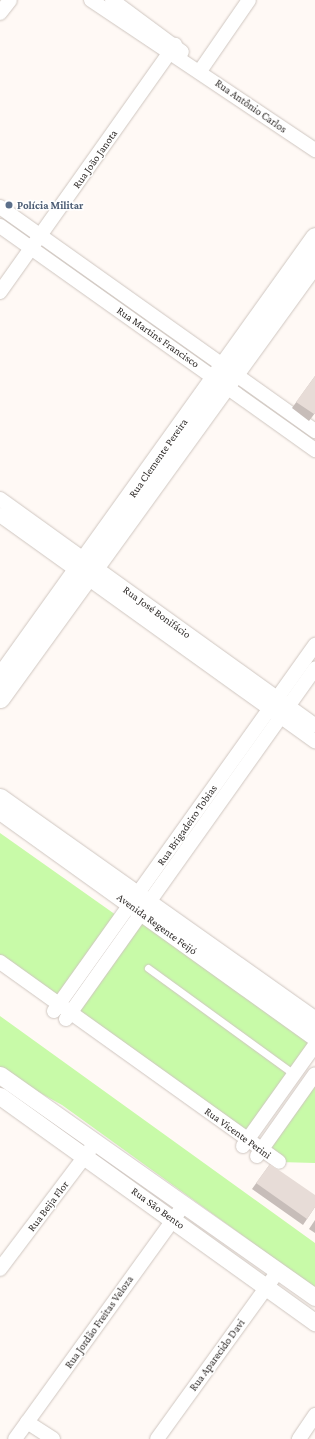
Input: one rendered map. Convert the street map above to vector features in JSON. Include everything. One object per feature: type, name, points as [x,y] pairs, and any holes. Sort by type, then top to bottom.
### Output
[{"type":"main road","name":"Rua Clemente Pereira","points":[[0,698],[87,569],[225,376],[315,237]]},
{"type":"main road","name":"Rua Clemente Pereira","points":[[225,376],[315,262]]},
{"type":"main road","name":"Rua Clemente Pereira","points":[[0,677],[87,569]]},
{"type":"street","points":[[0,13],[10,0]]},
{"type":"street","points":[[91,0],[172,50]]},
{"type":"street","points":[[112,0],[172,50]]},
{"type":"street","points":[[200,71],[249,0]]},
{"type":"street","name":"Rua Antônio Carlos","points":[[172,50],[315,150]]},
{"type":"street","name":"Rua João Janota","points":[[0,292],[172,50]]},
{"type":"street","name":"Rua Martins Francisco","points":[[0,207],[225,376],[315,450]]},
{"type":"street","name":"Rua Martins Francisco","points":[[0,226],[31,249],[225,376],[315,431]]},
{"type":"street","name":"Rua José Bonifácio","points":[[0,499],[87,569],[279,707],[315,741]]},
{"type":"street","name":"Rua José Bonifácio","points":[[0,515],[87,569]]},
{"type":"street","name":"Rua Brigadeiro Tobias","points":[[56,1008],[221,801],[315,645]]},
{"type":"street","name":"Rua Brigadeiro Tobias","points":[[68,1016],[209,793],[279,707],[315,669]]},
{"type":"street","name":"Rua José Bonifácio","points":[[279,707],[315,725]]},
{"type":"street","points":[[209,793],[221,801]]},
{"type":"street","name":"Avenida Regente Feijó","points":[[0,797],[21,820],[139,904],[315,1037]]},
{"type":"street","name":"Avenida Regente Feijó","points":[[0,811],[21,820]]},
{"type":"street","name":"Avenida Regente Feijó","points":[[139,904],[315,1020]]},
{"type":"street","name":"Rua Vicente Perini","points":[[0,962],[56,1008]]},
{"type":"street","name":"Rua Vicente Perini","points":[[0,973],[68,1016],[259,1153],[315,1074]]},
{"type":"street","points":[[245,1143],[315,1045]]},
{"type":"street","name":"Rua São Bento","points":[[0,1075],[90,1149],[178,1212],[267,1286],[315,1322]]},
{"type":"street","name":"Rua São Bento","points":[[0,1096],[90,1149]]},
{"type":"street","name":"Rua Beija Flor","points":[[0,1269],[90,1149]]},
{"type":"street","name":"Rua São Bento","points":[[178,1212],[278,1271],[315,1297]]},
{"type":"street","name":"Rua Jordão Freitas Veloza","points":[[15,1439],[178,1212]]},
{"type":"street","name":"Rua Aparecido Davi","points":[[157,1439],[278,1271]]},
{"type":"street","points":[[299,1439],[315,1415]]},
{"type":"street","points":[[27,1422],[53,1439]]},
{"type":"lane","points":[[148,968],[294,1074]]},
{"type":"green space","points":[[0,833],[116,915],[57,997],[0,957]]},
{"type":"green space","points":[[142,913],[314,1038],[242,1138],[70,1013]]},
{"type":"green space","points":[[0,1016],[315,1243],[315,1288],[62,1105],[0,1071]]},
{"type":"green space","points":[[315,1074],[315,1163],[279,1162],[261,1150]]},
{"type":"building","points":[[315,376],[315,413],[314,414],[296,402]]},
{"type":"building","points":[[270,1164],[315,1195],[315,1207],[307,1219],[256,1183]]},
{"type":"place","name":"Polícia Militar","points":[[9,205]]}]
